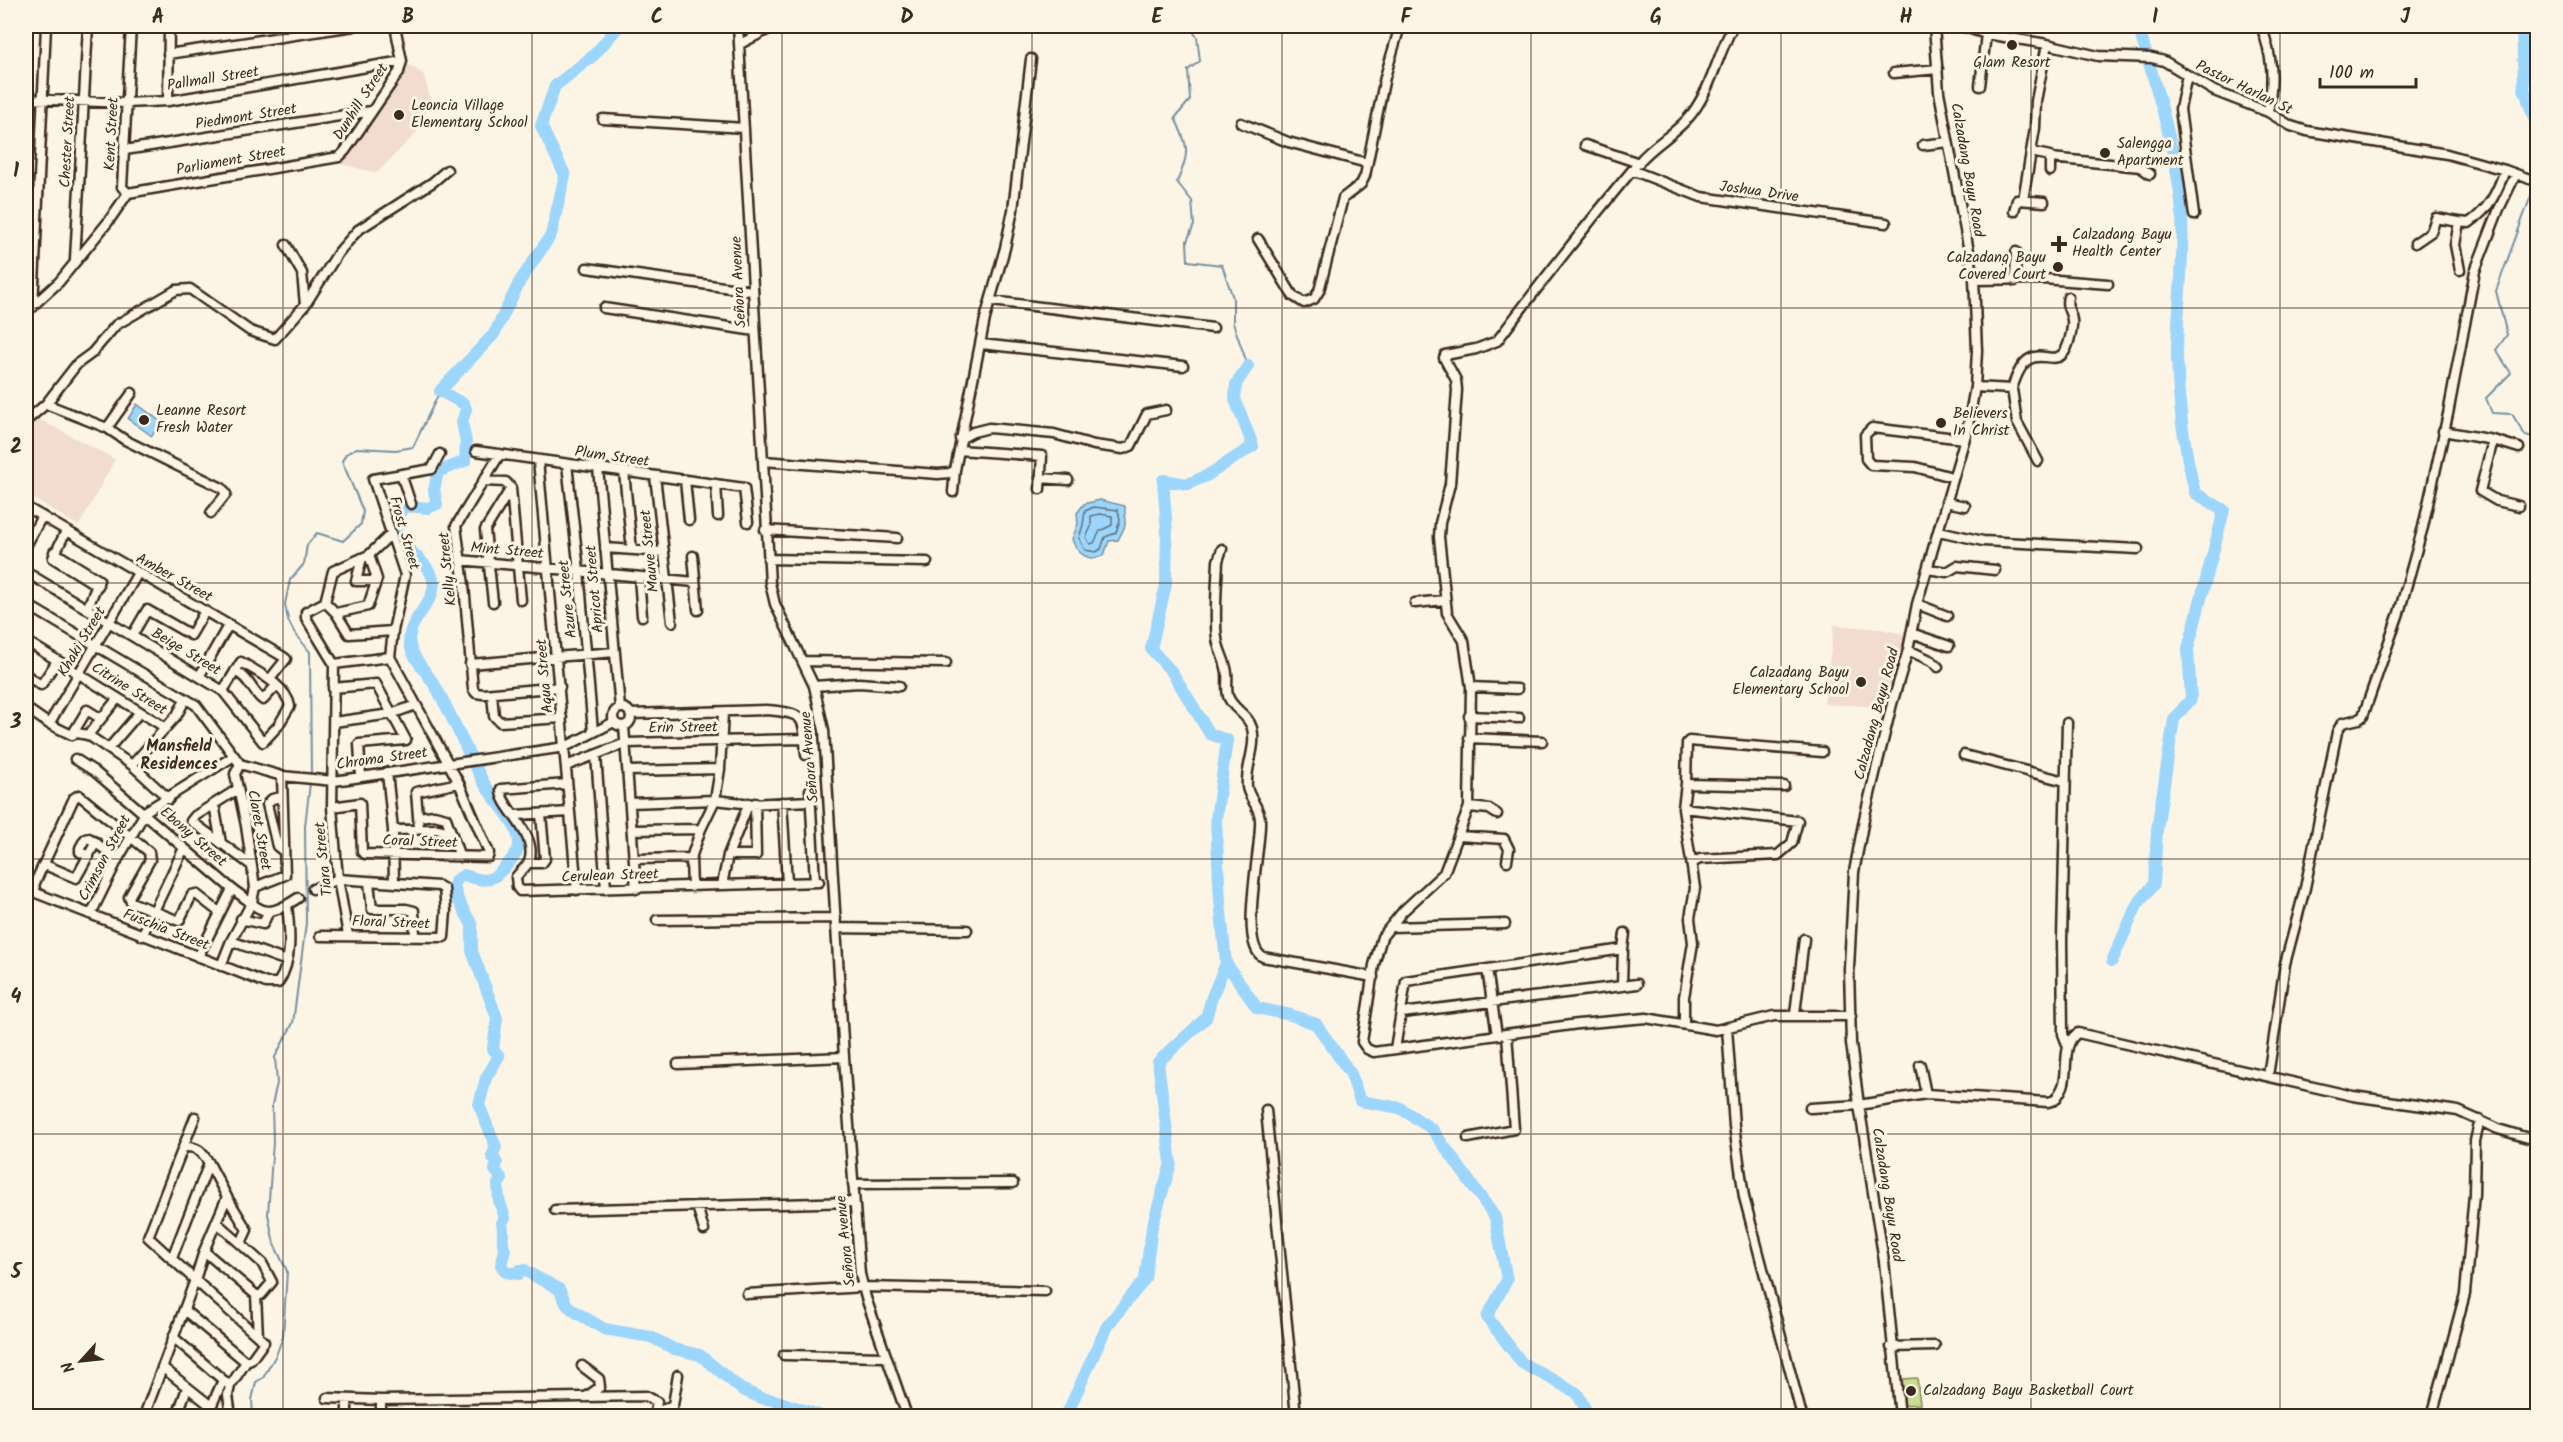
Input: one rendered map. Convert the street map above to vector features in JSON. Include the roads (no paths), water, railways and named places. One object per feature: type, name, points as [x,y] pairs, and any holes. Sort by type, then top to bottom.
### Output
[{"type":"street","points":[[29,309],[46,26]]},
{"type":"street","name":"Chester Street","points":[[75,259],[88,26]]},
{"type":"street","name":"Kent Street","points":[[128,193],[122,187],[131,26]]},
{"type":"street","points":[[168,101],[169,26]]},
{"type":"street","points":[[168,54],[354,26]]},
{"type":"street","name":"Dunhill Street","points":[[339,157],[399,72],[402,60],[394,26]]},
{"type":"street","name":"Señora Avenue","points":[[738,26],[765,530],[770,583],[775,604],[814,686],[824,730],[860,1274],[885,1357],[907,1416]]},
{"type":"street","points":[[740,44],[771,28],[785,29],[792,26]]},
{"type":"street","points":[[1258,239],[1293,296],[1304,303],[1314,299],[1319,291],[1343,198],[1361,184],[1385,77],[1400,26]]},
{"type":"street","points":[[1733,26],[1717,59],[1709,84],[1694,111],[1636,167],[1610,196],[1497,341],[1476,349],[1445,355],[1444,358],[1456,381],[1457,390],[1450,484],[1440,523],[1445,600],[1450,618],[1464,641],[1470,687],[1469,807],[1444,873],[1409,905],[1382,937],[1374,965],[1362,1042],[1367,1049],[1374,1052],[1646,1018],[1705,1030],[1727,1028],[1774,1016],[1796,1014],[1851,1016]]},
{"type":"street","name":"Calzadang Bayu Road","points":[[1900,1416],[1891,1347],[1884,1261],[1851,1043],[1849,968],[1854,872],[1864,819],[1886,726],[1908,650],[1917,604],[1939,531],[1976,387],[1974,280],[1948,142],[1934,26]]},
{"type":"street","name":"Pastor Harlan St","points":[[1962,26],[1986,34],[2047,44],[2098,56],[2152,58],[2163,61],[2214,91],[2268,112],[2291,126],[2307,131],[2447,154],[2505,170],[2533,181]]},
{"type":"street","points":[[2261,26],[2274,78],[2268,112]]},
{"type":"street","points":[[1980,86],[1986,34]]},
{"type":"street","points":[[2023,200],[2036,101],[2047,44]]},
{"type":"street","points":[[953,492],[960,439],[985,319],[992,301],[1013,210],[1030,59]]},
{"type":"street","name":"Pallmall Street","points":[[26,99],[126,103],[168,101],[402,60]]},
{"type":"street","points":[[1894,73],[1938,69]]},
{"type":"street","points":[[2187,75],[2180,109],[2194,215]]},
{"type":"street","name":"Piedmont Street","points":[[125,150],[371,111]]},
{"type":"street","points":[[603,120],[744,128]]},
{"type":"street","points":[[1241,123],[1288,142],[1367,163]]},
{"type":"street","points":[[1923,145],[1948,142]]},
{"type":"street","name":"Joshua Drive","points":[[1585,145],[1701,197],[1886,223]]},
{"type":"street","points":[[2031,152],[2045,154],[2051,158],[2140,167],[2150,174]]},
{"type":"street","name":"Parliament Street","points":[[128,193],[339,157]]},
{"type":"street","points":[[2050,171],[2051,158]]},
{"type":"street","points":[[26,421],[46,404],[77,364],[92,353],[116,326],[176,290],[190,289],[250,331],[275,339],[304,305],[338,253],[358,230],[433,182],[447,170]]},
{"type":"street","points":[[2415,243],[2431,232],[2436,218],[2469,223],[2481,215],[2499,190],[2505,170]]},
{"type":"street","points":[[2268,1076],[2285,964],[2305,888],[2337,732],[2342,723],[2359,719],[2368,708],[2399,613],[2423,527],[2475,271],[2499,209],[2517,174]]},
{"type":"street","points":[[29,309],[59,282],[75,259],[108,222],[128,193]]},
{"type":"street","points":[[2014,212],[2017,200],[2044,202]]},
{"type":"street","points":[[2458,222],[2455,245],[2460,270]]},
{"type":"street","points":[[286,245],[302,273],[305,290],[304,305]]},
{"type":"street","points":[[2015,280],[2016,252]]},
{"type":"street","points":[[587,268],[752,291]]},
{"type":"street","points":[[1974,280],[2044,279],[2108,284]]},
{"type":"street","points":[[2038,461],[2017,422],[2012,389],[2019,367],[2025,360],[2030,357],[2058,357],[2063,354],[2072,322],[2066,305],[2068,297]]},
{"type":"street","points":[[992,301],[1214,328]]},
{"type":"street","points":[[604,308],[755,331]]},
{"type":"street","points":[[981,344],[1183,366]]},
{"type":"street","points":[[1976,387],[2012,389]]},
{"type":"street","points":[[106,428],[132,393]]},
{"type":"street","points":[[46,404],[106,428],[124,440],[222,488],[226,494],[211,513]]},
{"type":"street","points":[[960,439],[973,432],[989,428],[1009,429],[1054,434],[1094,446],[1123,449],[1131,446],[1147,414],[1166,410]]},
{"type":"street","points":[[1952,477],[1915,466],[1871,465],[1866,459],[1865,435],[1872,428],[1964,439]]},
{"type":"street","points":[[2443,430],[2519,448]]},
{"type":"street","points":[[2493,440],[2480,491],[2497,501],[2519,506]]},
{"type":"street","points":[[959,450],[1042,456],[1040,489]]},
{"type":"street","name":"Plum Street","points":[[476,451],[744,488],[748,522]]},
{"type":"street","name":"Frost Street","points":[[390,657],[405,575],[373,479],[432,469],[440,454]]},
{"type":"street","name":"Kelly Street","points":[[492,694],[476,693],[473,689],[456,526],[500,454]]},
{"type":"street","name":"Aqua Street","points":[[538,460],[577,890]]},
{"type":"street","points":[[763,461],[939,474],[955,470]]},
{"type":"street","name":"Azure Street","points":[[567,464],[593,731]]},
{"type":"street","name":"Apricot Street","points":[[598,468],[620,708]]},
{"type":"street","points":[[624,472],[632,549]]},
{"type":"street","points":[[402,474],[411,504]]},
{"type":"street","name":"Mauve Street","points":[[655,476],[672,622]]},
{"type":"street","points":[[1040,478],[1068,480]]},
{"type":"street","points":[[685,480],[689,520]]},
{"type":"street","points":[[483,481],[506,482],[511,488],[521,600]]},
{"type":"street","points":[[716,484],[718,516]]},
{"type":"street","points":[[493,602],[485,531],[511,488]]},
{"type":"street","points":[[1946,502],[1965,506]]},
{"type":"street","name":"Amber Street","points":[[26,507],[229,624],[286,660],[273,683]]},
{"type":"street","points":[[27,541],[42,516]]},
{"type":"street","points":[[765,530],[897,538]]},
{"type":"street","points":[[66,531],[54,552],[99,580],[87,609]]},
{"type":"street","points":[[1939,531],[1983,541],[2138,549]]},
{"type":"street","points":[[325,602],[333,571],[365,557],[392,534]]},
{"type":"street","points":[[605,548],[664,552]]},
{"type":"street","points":[[1222,549],[1218,561],[1216,636],[1227,672],[1228,696],[1245,715],[1252,729],[1253,743],[1247,787],[1260,818],[1260,843],[1251,920],[1254,946],[1258,954],[1263,957],[1291,964],[1373,977]]},
{"type":"street","points":[[693,556],[698,610]]},
{"type":"street","points":[[365,557],[357,581],[376,580]]},
{"type":"street","points":[[336,613],[368,606],[376,580],[365,557]]},
{"type":"street","points":[[768,559],[927,562]]},
{"type":"street","name":"Mint Street","points":[[460,561],[489,561],[695,582]]},
{"type":"street","points":[[1928,569],[1947,572],[1957,566],[1995,570]]},
{"type":"street","points":[[26,572],[110,621]]},
{"type":"street","name":"Khaki Street","points":[[49,724],[138,573]]},
{"type":"street","points":[[639,577],[642,616]]},
{"type":"street","points":[[1415,603],[1445,600]]},
{"type":"street","points":[[325,602],[336,613],[349,634],[393,631]]},
{"type":"street","points":[[325,602],[306,612],[306,618],[334,664],[390,657],[459,783],[416,792],[419,829]]},
{"type":"street","points":[[26,604],[196,705],[240,765]]},
{"type":"street","points":[[1917,604],[1947,616]]},
{"type":"street","points":[[132,636],[147,610],[191,635],[205,610]]},
{"type":"street","name":"Beige Street","points":[[110,621],[223,691],[263,742],[278,726],[290,706],[273,683]]},
{"type":"street","points":[[200,675],[229,624]]},
{"type":"street","points":[[1911,633],[1949,646]]},
{"type":"street","name":"Citrine Street","points":[[26,641],[166,728]]},
{"type":"street","points":[[1908,650],[1932,661],[1938,667]]},
{"type":"street","points":[[470,664],[615,652]]},
{"type":"street","points":[[26,675],[41,685],[57,661]]},
{"type":"street","points":[[803,661],[946,663]]},
{"type":"street","points":[[223,691],[235,671],[241,662],[273,683],[263,700],[256,695],[243,676],[235,671]]},
{"type":"street","name":"Tiara Street","points":[[334,664],[332,807],[338,879],[348,935]]},
{"type":"street","points":[[814,686],[859,683],[899,686]]},
{"type":"street","points":[[333,688],[376,684],[406,740],[359,744],[361,776]]},
{"type":"street","points":[[560,687],[492,694],[494,716],[500,722],[562,718]]},
{"type":"street","points":[[1470,687],[1517,688]]},
{"type":"street","points":[[88,735],[117,698]]},
{"type":"street","points":[[132,765],[177,715],[185,700]]},
{"type":"street","points":[[334,722],[391,714],[416,705]]},
{"type":"street","points":[[26,708],[49,724],[72,735],[77,733],[88,735],[109,748],[132,765],[169,799]]},
{"type":"street","points":[[624,726],[619,726],[614,722],[614,713],[620,708],[630,714],[787,711],[796,713],[800,719],[806,755]]},
{"type":"street","points":[[72,735],[87,710],[100,718]]},
{"type":"street","points":[[109,748],[140,712]]},
{"type":"street","points":[[692,887],[692,858],[701,829],[715,800],[723,741],[723,712]]},
{"type":"street","points":[[624,726],[630,720],[630,714]]},
{"type":"street","points":[[1469,716],[1519,718]]},
{"type":"street","name":"Chroma Street","points":[[240,765],[282,776],[334,780],[565,747],[614,722]]},
{"type":"street","points":[[2067,723],[2063,1034],[2068,1047]]},
{"type":"street","points":[[624,726],[636,888]]},
{"type":"street","points":[[1468,738],[1542,741]]},
{"type":"street","name":"Erin Street","points":[[566,766],[626,742],[805,739]]},
{"type":"street","points":[[1684,1024],[1684,997],[1694,944],[1690,918],[1695,888],[1683,808],[1687,743],[1689,741],[1822,752]]},
{"type":"street","points":[[596,755],[606,890]]},
{"type":"street","points":[[1964,755],[2065,781]]},
{"type":"street","name":"Crimson Street","points":[[91,914],[144,813],[234,756]]},
{"type":"street","name":"Ebony Street","points":[[75,759],[94,771],[232,889],[261,911],[269,911]]},
{"type":"street","name":"Claret Street","points":[[221,966],[241,919],[252,902],[255,887],[235,774],[240,765]]},
{"type":"street","points":[[628,771],[720,769]]},
{"type":"street","points":[[314,889],[338,879],[394,883],[393,830],[387,772]]},
{"type":"street","points":[[255,887],[284,877],[282,776]]},
{"type":"street","name":"Coral Street","points":[[332,807],[360,803],[363,854],[488,857],[489,854],[479,828],[459,783]]},
{"type":"street","points":[[1686,783],[1784,786]]},
{"type":"street","name":"Cerulean Street","points":[[567,784],[502,788],[500,794],[524,830],[531,856],[516,877],[520,891],[817,882],[810,801]]},
{"type":"street","points":[[238,789],[191,821],[251,865]]},
{"type":"street","points":[[630,803],[715,800],[752,803],[810,801],[810,790]]},
{"type":"street","points":[[118,859],[96,842],[76,878],[45,865],[74,798],[79,795],[150,855],[129,899],[153,912],[179,921],[192,895],[196,894],[219,912]]},
{"type":"street","points":[[281,797],[272,799],[267,804],[277,846],[283,851]]},
{"type":"street","points":[[782,802],[787,883]]},
{"type":"street","points":[[722,885],[728,855],[752,803]]},
{"type":"street","points":[[728,855],[756,855],[752,803]]},
{"type":"street","points":[[214,804],[221,843]]},
{"type":"street","points":[[1469,807],[1489,809],[1497,814]]},
{"type":"street","points":[[1683,808],[1798,821],[1792,843],[1778,855],[1700,859],[1692,863]]},
{"type":"street","points":[[515,815],[570,812]]},
{"type":"street","points":[[528,863],[539,864],[545,859],[541,814]]},
{"type":"street","points":[[418,817],[434,815],[446,818],[460,857]]},
{"type":"street","points":[[393,830],[438,829],[450,832]]},
{"type":"street","points":[[632,830],[701,829]]},
{"type":"street","points":[[1459,836],[1504,839],[1509,849],[1507,861]]},
{"type":"street","points":[[142,936],[184,848]]},
{"type":"street","points":[[634,859],[692,858]]},
{"type":"street","name":"Fuschia Street","points":[[45,865],[34,885],[36,893],[142,936],[266,983],[278,982],[287,961]]},
{"type":"street","points":[[369,882],[372,909],[414,911],[415,936]]},
{"type":"street","name":"Floral Street","points":[[320,936],[442,938],[445,935],[444,889],[439,886],[394,883]]},
{"type":"street","points":[[198,957],[232,889]]},
{"type":"street","points":[[241,919],[263,924],[269,911],[287,905],[298,898]]},
{"type":"street","points":[[231,941],[287,961],[289,945],[287,905]]},
{"type":"street","points":[[657,921],[836,918]]},
{"type":"street","points":[[1390,927],[1505,924]]},
{"type":"street","points":[[836,928],[967,930]]},
{"type":"street","points":[[1622,986],[1625,933]]},
{"type":"street","points":[[1796,1014],[1804,939]]},
{"type":"street","points":[[1395,1049],[1406,981],[1623,949]]},
{"type":"street","points":[[1487,969],[1497,1035]]},
{"type":"street","points":[[1402,1013],[1637,984]]},
{"type":"street","points":[[1727,1028],[1734,1126],[1744,1197],[1802,1416]]},
{"type":"street","points":[[1810,1108],[1859,1105],[1926,1094],[2038,1103],[2055,1100],[2064,1085],[2068,1047],[2074,1035],[2078,1033],[2353,1096],[2441,1107],[2480,1120],[2498,1130],[2538,1141]]},
{"type":"street","points":[[1468,1138],[1514,1129],[1507,1034]]},
{"type":"street","points":[[678,1064],[844,1058]]},
{"type":"street","points":[[1920,1065],[1926,1094]]},
{"type":"street","points":[[1266,1110],[1296,1416]]},
{"type":"street","points":[[195,1117],[148,1237],[264,1342],[251,1360],[246,1362],[227,1383],[207,1416]]},
{"type":"street","points":[[2432,1416],[2465,1294],[2474,1194],[2475,1141],[2480,1120]]},
{"type":"street","points":[[184,1147],[193,1146],[201,1150],[209,1163],[226,1197],[247,1230],[241,1243]]},
{"type":"street","points":[[172,1258],[209,1163]]},
{"type":"street","points":[[853,1184],[1013,1183]]},
{"type":"street","points":[[144,1416],[226,1197]]},
{"type":"street","points":[[555,1210],[811,1205],[854,1202]]},
{"type":"street","points":[[698,1206],[704,1230]]},
{"type":"street","points":[[216,1222],[262,1263],[272,1282],[261,1295],[256,1295]]},
{"type":"street","points":[[204,1251],[256,1295],[258,1336]]},
{"type":"street","points":[[747,1294],[864,1287],[1045,1291]]},
{"type":"street","points":[[184,1310],[246,1362]]},
{"type":"street","points":[[173,1337],[227,1383],[231,1416]]},
{"type":"street","points":[[1891,1347],[1935,1346]]},
{"type":"street","points":[[784,1355],[885,1357]]},
{"type":"street","points":[[582,1366],[599,1379],[600,1387],[586,1397]]},
{"type":"street","points":[[162,1367],[211,1406]]},
{"type":"street","points":[[655,1414],[674,1405],[678,1375]]},
{"type":"street","points":[[177,1416],[188,1388]]},
{"type":"street","points":[[327,1398],[381,1400],[652,1398],[657,1402],[655,1414]]},
{"type":"street","points":[[347,1399],[347,1416]]},
{"type":"street","points":[[381,1400],[381,1416]]},
{"type":"water","name":"Leanne Resort Fresh Water","points":[[137,404],[161,422],[152,436],[128,419]]},
{"type":"water","points":[[1100,500],[1125,506],[1125,526],[1118,540],[1109,541],[1104,555],[1093,558],[1080,553],[1072,539],[1078,524],[1077,513],[1084,504]]},
{"type":"waterway","points":[[440,391],[494,334],[520,281],[551,235],[565,175],[541,126],[555,86],[594,55],[619,26]]},
{"type":"waterway","points":[[1189,26],[1197,37],[1200,61],[1188,70],[1190,100],[1175,118],[1186,150],[1186,157],[1177,182],[1192,201],[1194,225],[1187,241],[1188,261],[1222,265],[1233,298],[1233,323],[1248,366]]},
{"type":"waterway","points":[[2112,961],[2137,905],[2154,884],[2157,830],[2174,719],[2191,699],[2188,649],[2224,510],[2195,493],[2185,442],[2177,357],[2182,254],[2180,193],[2168,132],[2140,33],[2142,26]]},
{"type":"waterway","points":[[2522,26],[2524,88],[2538,130]]},
{"type":"waterway","points":[[2535,185],[2496,291],[2507,335],[2496,350],[2511,373],[2486,398],[2492,413],[2512,414],[2525,435],[2538,438]]},
{"type":"waterway","points":[[1066,1416],[1107,1326],[1145,1279],[1152,1227],[1171,1163],[1158,1062],[1206,1018],[1226,963],[1216,819],[1227,740],[1210,734],[1172,672],[1151,649],[1166,584],[1167,532],[1163,480],[1188,484],[1208,475],[1253,446],[1235,399],[1236,384],[1248,366]]},
{"type":"waterway","points":[[311,777],[310,652],[294,632],[288,620],[285,604],[290,580],[304,564],[307,545],[317,533],[343,541],[361,524],[363,511],[342,461],[346,454],[356,448],[396,450],[413,447],[440,391]]},
{"type":"waterway","points":[[440,391],[464,404],[466,409],[462,422],[466,442],[465,461],[438,472],[434,490],[437,504],[428,508],[405,506],[398,517],[396,527],[404,544],[427,567],[434,585],[432,595],[411,631],[409,641],[412,651],[437,689],[488,790],[514,825],[519,841],[518,849],[513,857],[497,875],[484,880],[464,875],[456,880],[454,886],[458,900],[472,925],[472,951],[497,1018],[493,1049],[499,1056],[486,1078],[479,1105],[496,1147],[492,1156],[497,1163],[495,1170],[502,1179],[498,1184],[499,1200],[505,1218],[502,1223],[505,1250],[501,1265],[506,1272],[518,1274],[520,1270],[525,1270],[559,1289],[567,1305],[604,1329],[651,1337],[674,1349],[700,1355],[741,1389],[761,1398],[774,1400],[821,1416]]},
{"type":"waterway","points":[[253,1416],[252,1400],[256,1382],[263,1378],[283,1337],[287,1271],[274,1244],[268,1214],[273,1142],[272,1105],[277,1083],[275,1057],[293,1023],[306,923],[305,826],[310,783]]},
{"type":"waterway","points":[[1226,963],[1257,1008],[1291,1015],[1316,1024],[1351,1074],[1360,1101],[1400,1108],[1432,1129],[1495,1217],[1507,1280],[1487,1317],[1522,1363],[1577,1393],[1589,1416]]},
{"type":"place","name":"Glam Resort","points":[[2012,45]]},
{"type":"place","name":"Leoncia Village Elementary School","points":[[399,115]]},
{"type":"place","name":"Salengga Apartment","points":[[2105,153]]},
{"type":"place","name":"Calzadang Bayu Health Center","points":[[2059,244]]},
{"type":"place","name":"Calzadang Bayu Covered Court","points":[[2058,267]]},
{"type":"place","name":"Leanne Resort Fresh Water","points":[[144,420]]},
{"type":"place","name":"Believers In Christ","points":[[1941,423]]},
{"type":"place","name":"Calzadang Bayu Elementary School","points":[[1861,682]]},
{"type":"place","name":"Calzadang Bayu Basketball Court","points":[[1911,1391]]},
{"type":"district","name":"Mansfield Residences","points":[[179,755]]}]
